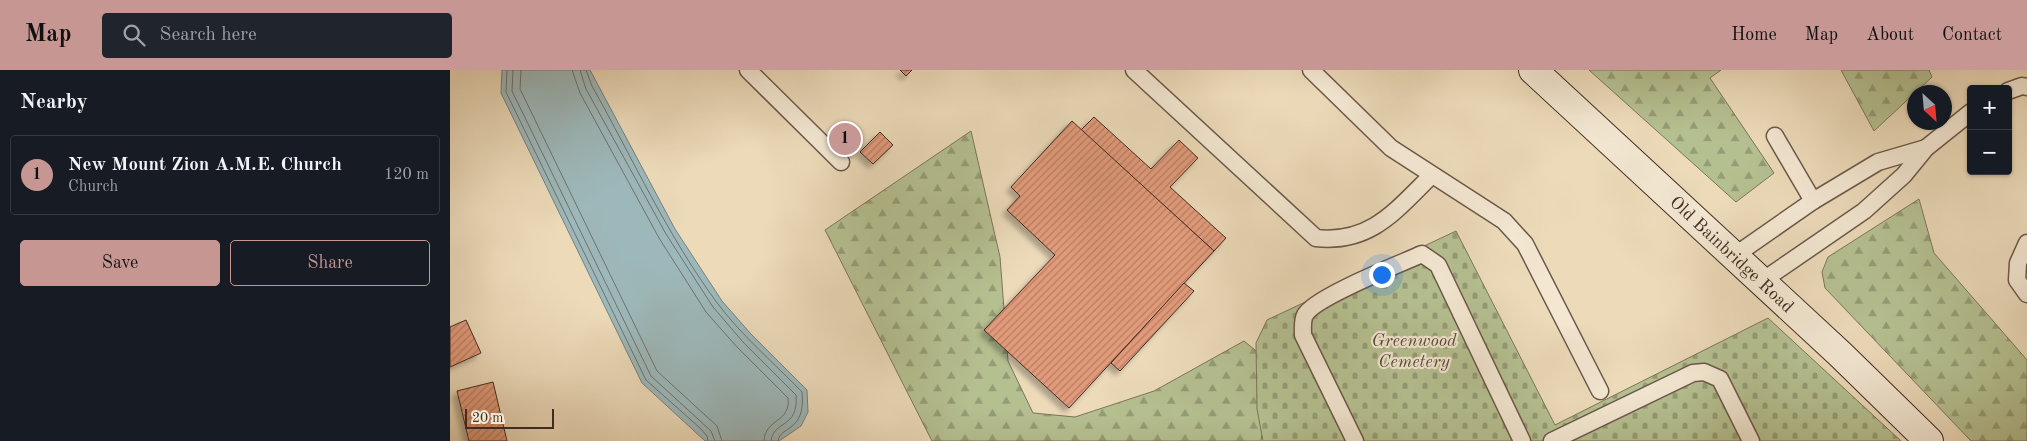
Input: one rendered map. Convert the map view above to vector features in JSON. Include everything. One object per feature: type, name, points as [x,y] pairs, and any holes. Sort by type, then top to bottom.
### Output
[{"type":"main road","name":"Old Bainbridge Road","points":[[1533,70],[1762,281],[1930,441]]},
{"type":"lane","points":[[748,70],[841,162]]},
{"type":"lane","points":[[1134,70],[1316,238],[1338,241],[1362,233],[1390,216],[1432,174]]},
{"type":"lane","points":[[1311,70],[1391,148],[1504,222],[1525,244],[1600,391]]},
{"type":"lane","points":[[2012,89],[2027,87]]},
{"type":"lane","points":[[1762,281],[1864,212],[1904,174],[1926,148],[1967,115]]},
{"type":"lane","points":[[1775,136],[1813,201]]},
{"type":"lane","points":[[1734,256],[1813,201],[1878,162],[1926,148]]},
{"type":"lane","points":[[2027,242],[2018,263],[2017,280],[2027,294]]},
{"type":"lane","points":[[1355,441],[1303,335],[1302,326],[1305,315],[1319,302],[1422,254],[1438,265],[1522,441]]},
{"type":"lane","points":[[1552,441],[1693,372],[1704,372],[1720,379],[1751,441]]},
{"type":"green space","points":[[1589,70],[1721,70],[1710,78],[1774,173],[1736,202]]},
{"type":"green space","points":[[1841,70],[1929,70],[1932,77],[1923,85],[1907,85],[1907,100],[1874,131]]},
{"type":"green space","points":[[971,131],[1000,257],[1008,361],[1033,413],[1075,417],[1154,391],[1244,341],[1260,354],[1266,405],[1261,441],[932,441],[825,230]]},
{"type":"green space","points":[[1919,199],[1934,253],[2027,360],[2027,441],[1971,441],[1825,288],[1822,272],[1828,257]]},
{"type":"green space","name":"Greenwood Cemetery","points":[[1456,231],[1555,425],[1768,318],[1901,441],[1263,441],[1257,409],[1256,343],[1267,320]]},
{"type":"water","points":[[502,70],[590,70],[675,229],[722,301],[751,334],[807,390],[808,412],[801,426],[779,441],[705,441],[642,383],[501,93]]},
{"type":"building","points":[[900,70],[912,70],[906,76]]},
{"type":"building","points":[[1094,117],[1151,169],[1179,140],[1198,158],[1170,187],[1226,238],[1214,251],[1081,130]]},
{"type":"building","points":[[1072,121],[1214,251],[1069,408],[984,330],[1055,255],[1007,210],[1020,196],[1011,187]]},
{"type":"building","points":[[880,132],[893,145],[873,164],[860,152]]},
{"type":"building","points":[[1184,283],[1194,291],[1120,371],[1111,363]]},
{"type":"building","points":[[466,320],[481,353],[450,367],[450,327]]},
{"type":"building","points":[[493,382],[507,441],[469,441],[457,391]]},
{"type":"place","name":"New Mount Zion A.M.E. Church","points":[[845,139]]}]
